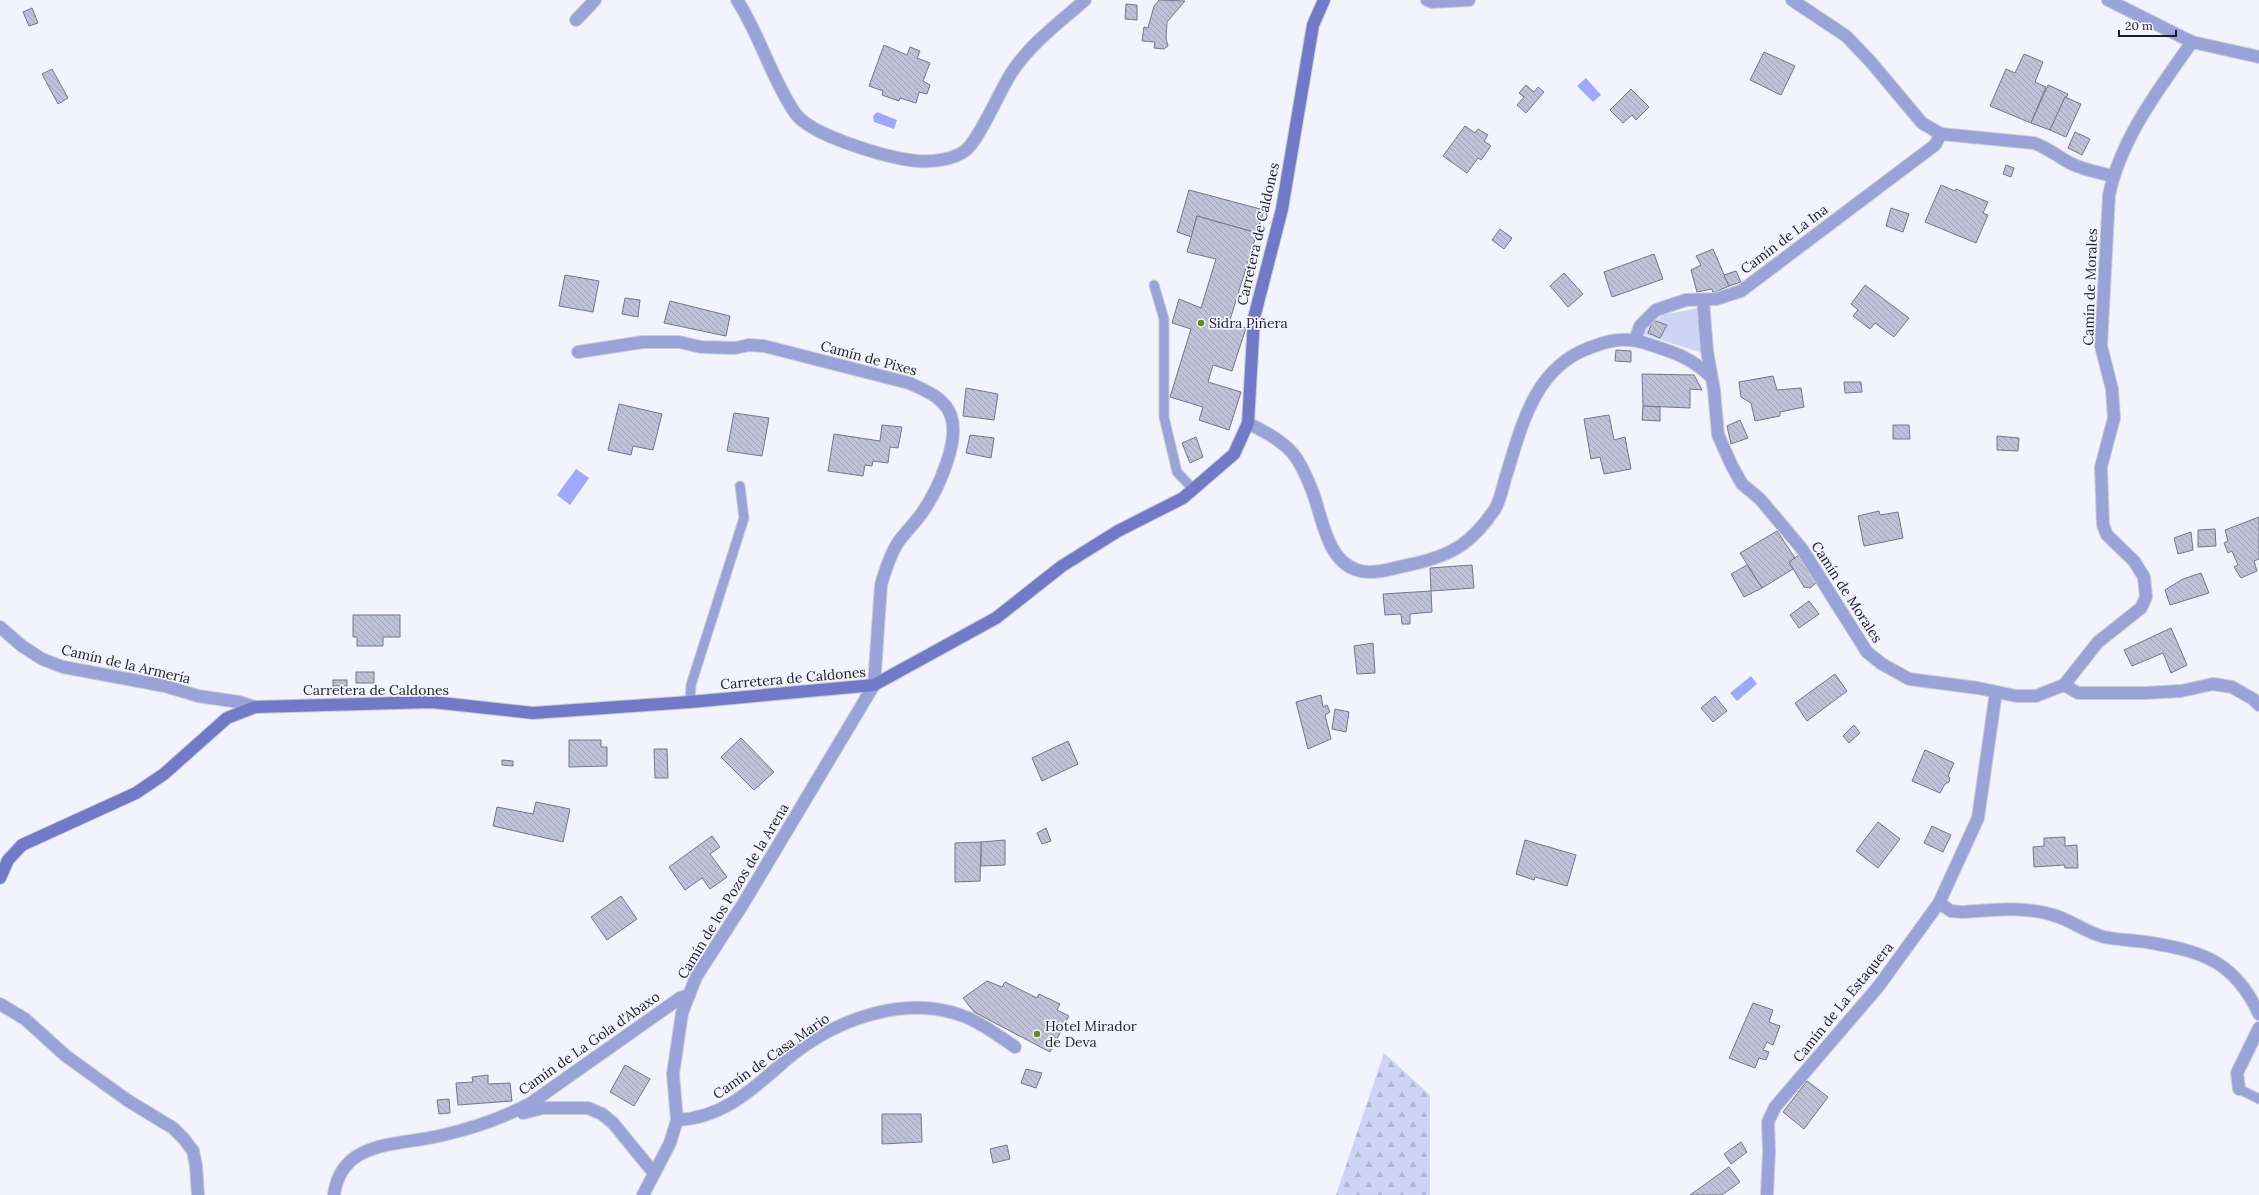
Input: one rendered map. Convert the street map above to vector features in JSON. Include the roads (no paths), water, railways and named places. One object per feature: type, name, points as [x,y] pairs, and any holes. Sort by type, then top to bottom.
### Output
[{"type":"street","points":[[576,20],[594,0]]},
{"type":"street","points":[[737,0],[751,22],[783,92],[796,114],[822,134],[896,158],[917,161],[937,160],[966,150],[973,142],[1001,90],[1024,56],[1085,0]]},
{"type":"street","name":"Carretera de Caldones","points":[[0,878],[8,860],[22,845],[136,793],[164,774],[227,718],[254,707],[432,702],[533,713],[690,702],[874,685],[996,618],[1062,566],[1118,531],[1183,498],[1234,454],[1248,423],[1254,318],[1282,208],[1313,25],[1324,0]]},
{"type":"street","points":[[1427,0],[1432,2],[1469,0]]},
{"type":"street","points":[[1792,0],[1846,36],[1870,61],[1922,122],[1941,134],[2034,143],[2048,148],[2070,163],[2088,170],[2113,176]]},
{"type":"street","points":[[2108,0],[2192,42],[2259,57]]},
{"type":"street","name":"Camín de Morales","points":[[1703,300],[1710,376],[1714,390],[1718,435],[1732,466],[1742,484],[1760,500],[1802,549],[1867,652],[1882,664],[1909,679],[2016,696],[2036,696],[2064,685],[2098,642],[2141,608],[2146,597],[2144,577],[2134,561],[2107,535],[2103,525],[2101,467],[2114,418],[2114,400],[2101,346],[2109,195],[2113,176],[2142,116],[2166,77],[2192,42]]},
{"type":"street","name":"Camín de La Ina","points":[[1635,340],[1640,326],[1656,310],[1686,300],[1716,299],[1741,291],[1935,145],[1941,134]]},
{"type":"street","points":[[1248,423],[1272,436],[1296,458],[1313,491],[1328,541],[1343,561],[1356,570],[1376,572],[1440,558],[1467,543],[1496,508],[1524,417],[1542,385],[1557,367],[1573,354],[1601,343],[1623,339],[1635,340],[1683,356],[1696,363],[1710,376]]},
{"type":"street","name":"Camín de Pixes","points":[[578,352],[588,349],[643,342],[679,342],[701,347],[735,348],[749,344],[764,346],[909,383],[931,393],[944,405],[951,415],[954,433],[950,450],[925,508],[899,541],[885,571],[881,586],[874,685]]},
{"type":"street","name":"Camín de la Armería","points":[[0,627],[22,646],[42,658],[63,667],[165,686],[198,696],[239,702],[254,707]]},
{"type":"street","points":[[2064,685],[2078,693],[2145,693],[2181,691],[2213,684],[2232,687],[2253,699],[2259,705]]},
{"type":"street","name":"Camín de los Pozos de la Arena","points":[[643,1195],[670,1143],[677,1120],[673,1074],[682,1013],[696,977],[743,904],[874,685]]},
{"type":"street","name":"Camín de La Estaquera","points":[[1767,1195],[1769,1151],[1768,1122],[1775,1107],[1878,987],[1939,903],[1978,818],[1996,692]]},
{"type":"street","points":[[1939,903],[1951,911],[2024,908],[2060,918],[2103,936],[2194,952],[2214,960],[2236,976],[2249,993],[2259,1014]]},
{"type":"street","name":"Camín de La Gola d'Abaxo","points":[[506,1117],[532,1103],[680,998],[689,995]]},
{"type":"street","points":[[0,1004],[25,1019],[66,1056],[127,1100],[173,1128],[184,1138],[193,1151],[196,1166],[198,1195]]},
{"type":"street","name":"Camín de Casa Mario","points":[[677,1120],[694,1119],[716,1112],[736,1102],[790,1057],[809,1044],[847,1021],[865,1015],[887,1011],[934,1010],[966,1017],[1015,1047]]},
{"type":"street","points":[[2239,1089],[2237,1073],[2259,1028]]},
{"type":"street","name":"Camín de La Gola d'Abaxo","points":[[334,1195],[336,1183],[341,1171],[352,1159],[365,1151],[381,1145],[438,1137],[543,1108],[570,1106],[588,1108],[602,1114],[622,1132],[633,1150],[654,1172]]},
{"type":"lane","points":[[1154,285],[1164,319],[1164,417],[1177,472],[1193,489]]},
{"type":"lane","points":[[690,702],[691,685],[744,518],[740,486]]},
{"type":"lane","points":[[2239,1089],[2259,1099]]},
{"type":"water","points":[[1586,78],[1601,95],[1593,102],[1577,86]]},
{"type":"water","points":[[877,112],[897,120],[894,129],[874,122],[873,116]]},
{"type":"water","points":[[576,469],[589,478],[570,505],[557,495]]},
{"type":"water","points":[[1751,676],[1757,684],[1737,701],[1730,693]]},
{"type":"place","name":"Sidra Piñera","points":[[1201,323]]},
{"type":"place","name":"Hotel Mirador de Deva","points":[[1037,1034]]}]
